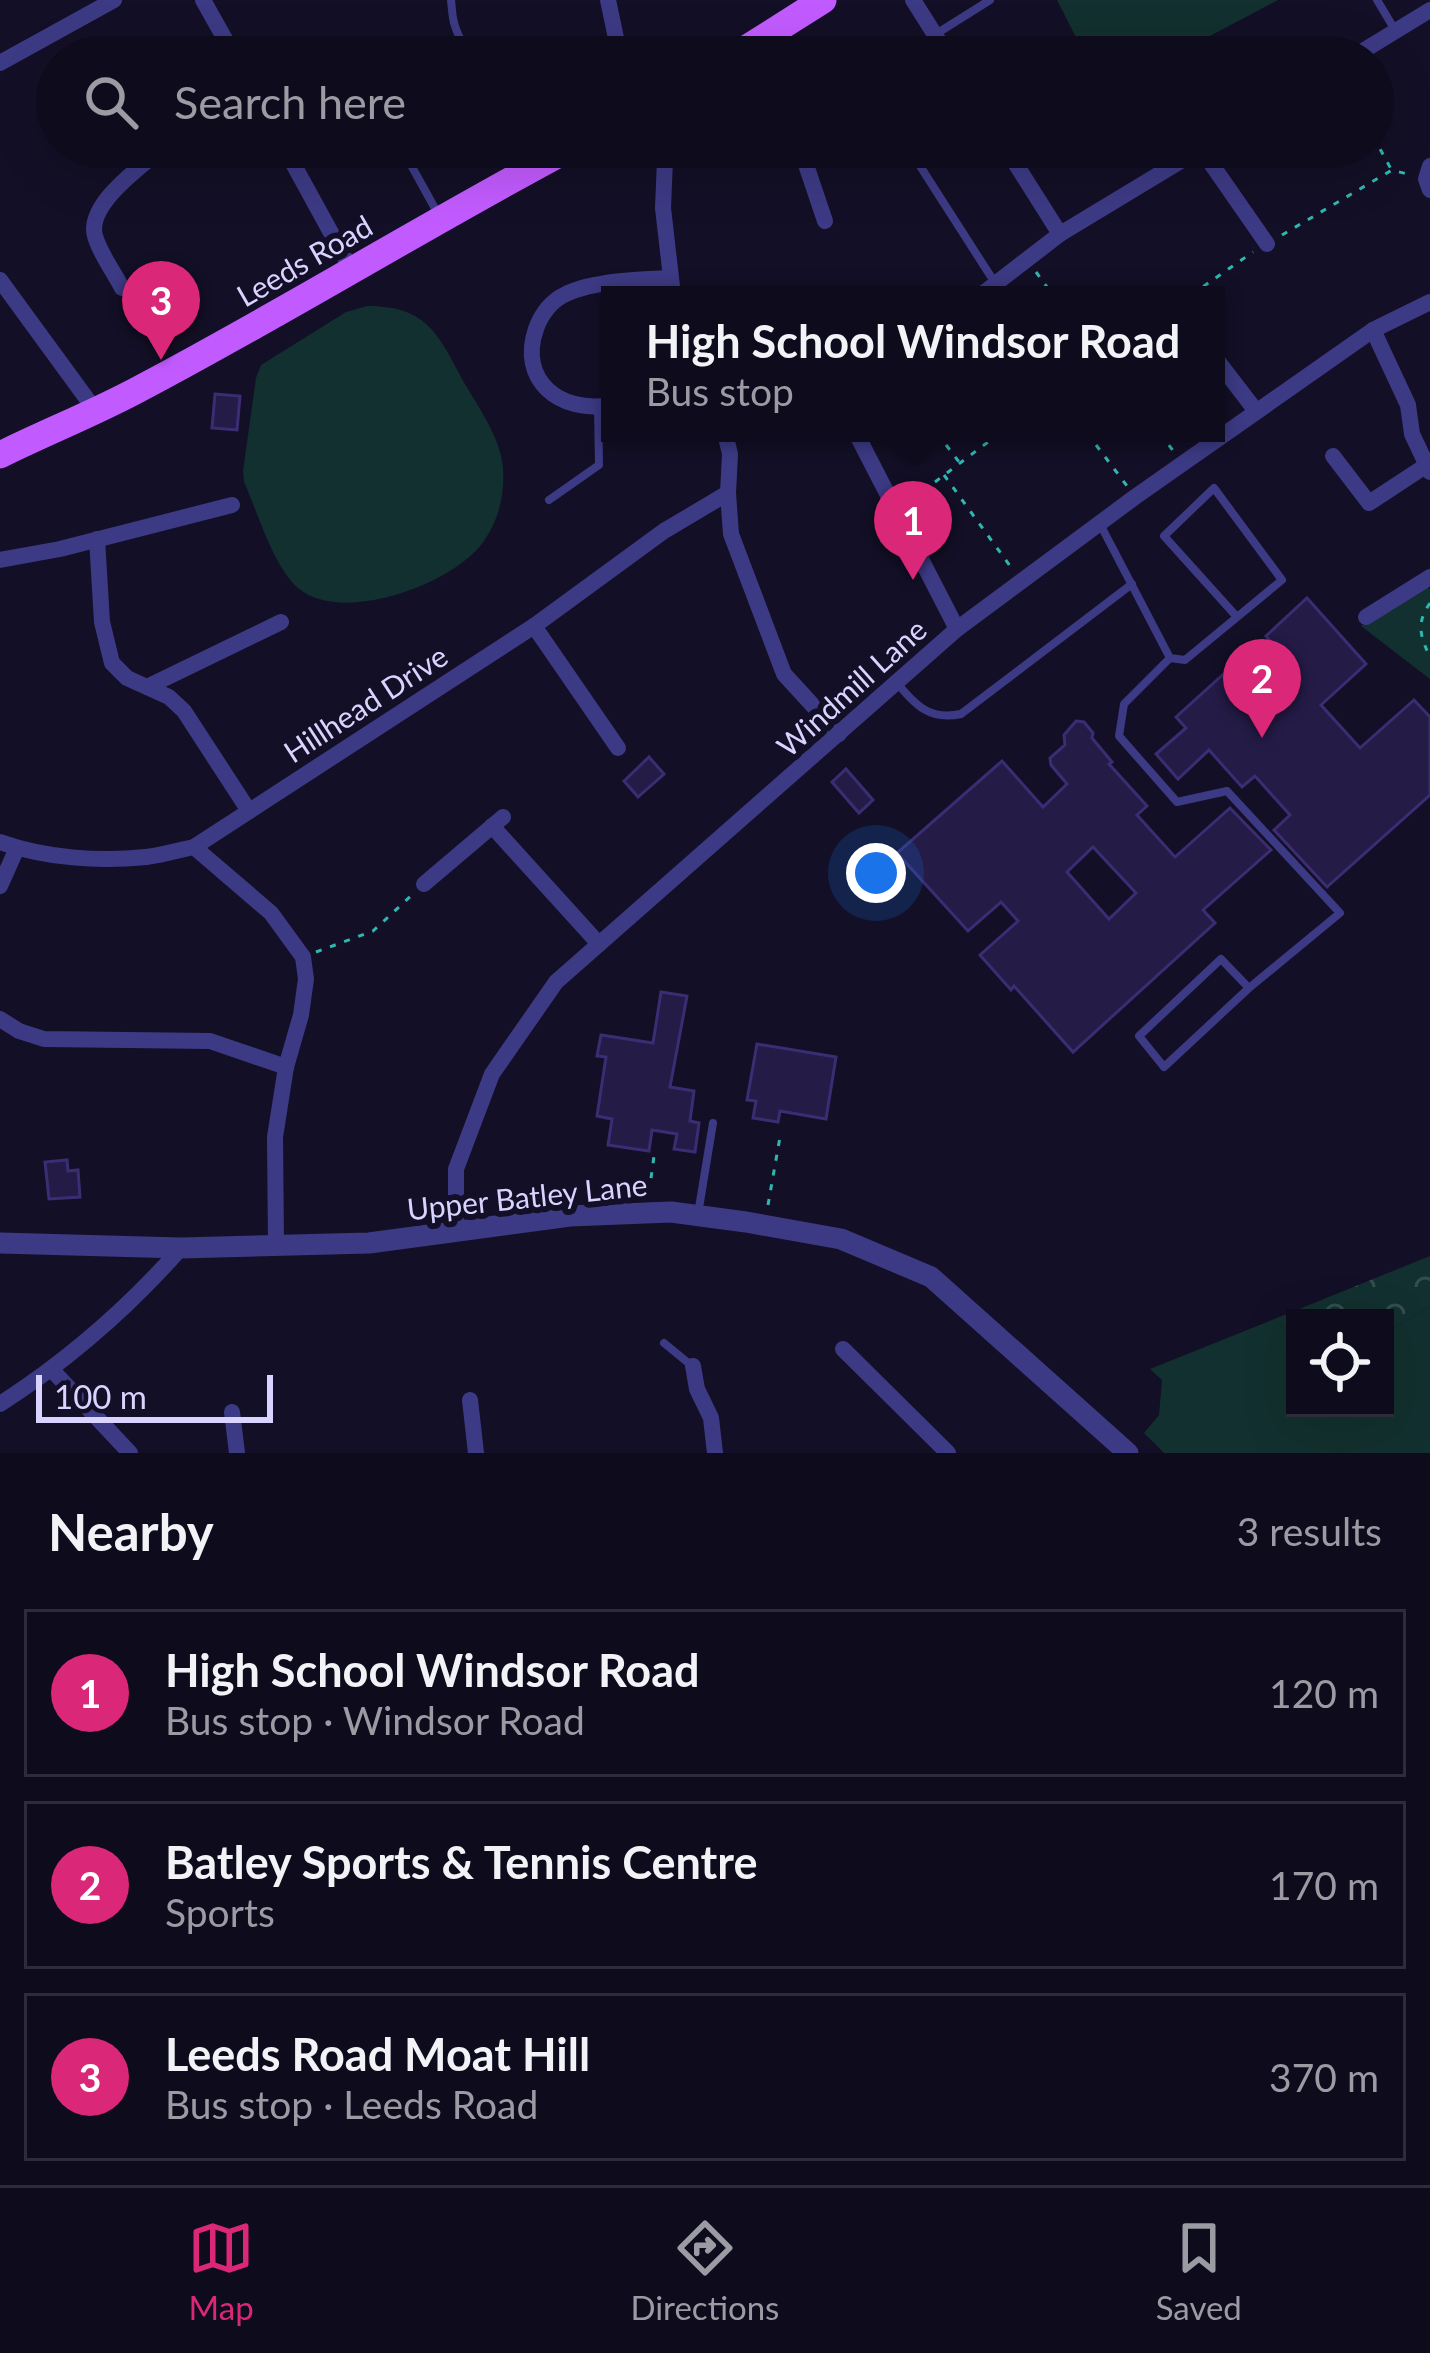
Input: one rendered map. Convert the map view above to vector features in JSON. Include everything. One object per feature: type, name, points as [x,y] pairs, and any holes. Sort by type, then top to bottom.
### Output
[{"type":"main road","points":[[780,36],[824,0]]},
{"type":"main road","name":"Leeds Road","points":[[0,455],[155,381],[534,168]]},
{"type":"street","points":[[47,36],[113,0]]},
{"type":"street","points":[[202,0],[223,36]]},
{"type":"street","points":[[608,0],[616,36]]},
{"type":"street","points":[[913,0],[934,34]]},
{"type":"street","points":[[1387,36],[1430,10]]},
{"type":"street","points":[[0,62],[36,42]]},
{"type":"street","points":[[122,288],[95,238],[94,222],[110,196],[141,168]]},
{"type":"street","points":[[296,168],[352,271]]},
{"type":"street","points":[[665,168],[663,208],[672,286]]},
{"type":"street","points":[[807,168],[825,221]]},
{"type":"street","points":[[1019,168],[1060,234]]},
{"type":"street","points":[[993,286],[1060,234],[1170,168]]},
{"type":"street","points":[[1216,168],[1267,244]]},
{"type":"street","points":[[0,280],[94,410]]},
{"type":"street","points":[[601,288],[583,288],[552,302],[538,321],[530,347],[530,358],[548,392],[563,401],[601,406]]},
{"type":"street","name":"Windmill Lane","points":[[1225,433],[1373,329],[1430,302]]},
{"type":"street","points":[[1333,456],[1369,503],[1428,468],[1412,434],[1408,405],[1373,329]]},
{"type":"street","points":[[1225,370],[1256,411]]},
{"type":"street","points":[[1412,434],[1430,424]]},
{"type":"street","points":[[728,442],[731,534],[784,674],[839,734]]},
{"type":"street","points":[[860,442],[957,629]]},
{"type":"street","name":"Windmill Lane","points":[[456,1232],[456,1168],[492,1074],[556,982],[957,629],[1212,442]]},
{"type":"street","name":"Hillhead Drive","points":[[8,845],[70,857],[147,857],[194,847],[534,626],[664,531],[728,493]]},
{"type":"street","points":[[0,560],[232,506]]},
{"type":"street","points":[[97,539],[101,622],[112,663],[127,678],[169,697],[184,712],[249,811]]},
{"type":"street","points":[[1366,617],[1430,578]]},
{"type":"street","points":[[147,687],[281,622]]},
{"type":"street","points":[[534,626],[618,748]]},
{"type":"street","points":[[424,884],[498,821],[599,944]]},
{"type":"street","points":[[0,886],[9,870],[8,845]]},
{"type":"street","points":[[194,847],[271,913],[303,957],[306,980],[301,1016],[286,1067],[275,1137],[276,1245]]},
{"type":"street","points":[[0,1019],[44,1039],[210,1041],[286,1067]]},
{"type":"street","name":"Upper Batley Lane","points":[[0,1244],[181,1248],[369,1243],[570,1216],[671,1212],[841,1239],[931,1277],[1129,1453]]},
{"type":"street","points":[[0,1404],[52,1370],[181,1248]]},
{"type":"street","points":[[843,1348],[947,1453]]},
{"type":"street","points":[[693,1366],[697,1389],[711,1418],[715,1453]]},
{"type":"street","points":[[52,1370],[130,1453]]},
{"type":"street","points":[[470,1400],[476,1453]]},
{"type":"street","points":[[232,1412],[237,1453]]},
{"type":"lane","points":[[451,0],[460,36]]},
{"type":"lane","points":[[934,34],[990,0]]},
{"type":"lane","points":[[1377,0],[1395,31]]},
{"type":"lane","points":[[413,168],[441,219]]},
{"type":"lane","points":[[920,168],[987,286]]},
{"type":"lane","points":[[549,500],[598,464],[601,435]]},
{"type":"lane","points":[[1170,658],[1184,660],[1237,617],[1282,580],[1214,488],[1164,536],[1237,617]]},
{"type":"lane","points":[[1100,523],[1170,658]]},
{"type":"lane","points":[[897,682],[929,714],[961,714],[1132,584]]},
{"type":"lane","points":[[1170,658],[1124,704],[1119,736],[1177,802],[1228,791],[1340,913],[1164,1067],[1139,1036],[1221,959],[1249,988]]},
{"type":"lane","points":[[698,1216],[713,1123]]},
{"type":"lane","points":[[664,1342],[693,1366]]},
{"type":"path","points":[[1204,286],[1392,170],[1429,178]]},
{"type":"path","points":[[1027,260],[1046,286]]},
{"type":"path","points":[[944,442],[960,463]]},
{"type":"path","points":[[895,512],[988,442]]},
{"type":"path","points":[[1094,442],[1135,496]]},
{"type":"path","points":[[1167,442],[1182,463]]},
{"type":"path","points":[[944,475],[1021,581]]},
{"type":"path","points":[[1430,603],[1419,630],[1430,657]]},
{"type":"path","points":[[303,957],[373,932],[424,884]]},
{"type":"path","points":[[765,1225],[779,1138]]},
{"type":"path","points":[[646,1213],[654,1156]]},
{"type":"green space","points":[[1057,0],[1278,0],[1210,36],[1075,36]]},
{"type":"green space","points":[[367,306],[415,316],[436,334],[493,433],[501,456],[503,489],[492,528],[466,560],[421,586],[341,603],[317,598],[289,578],[267,538],[243,471],[261,365],[346,312]]},
{"type":"green space","points":[[1426,584],[1430,590],[1430,679],[1361,626]]},
{"type":"green space","points":[[1430,1256],[1430,1306],[1394,1328],[1394,1309],[1299,1309]]},
{"type":"green space","points":[[1430,1306],[1430,1453],[1164,1453],[1144,1433],[1159,1415],[1162,1380],[1150,1369],[1272,1320],[1286,1329],[1286,1417],[1394,1417],[1394,1328]]},
{"type":"green space","points":[[1286,1314],[1286,1329],[1272,1320]]},
{"type":"building","points":[[215,394],[240,396],[237,430],[212,428]]},
{"type":"building","points":[[1307,598],[1366,664],[1321,705],[1360,748],[1414,700],[1430,717],[1430,795],[1327,887],[1274,830],[1290,815],[1255,776],[1242,787],[1209,750],[1178,779],[1156,754],[1186,728],[1176,717],[1238,661],[1243,668],[1272,643],[1266,636]]},
{"type":"building","points":[[1076,721],[1084,722],[1112,762],[1109,764],[1147,806],[1137,815],[1175,857],[1230,808],[1271,850],[1203,910],[1215,923],[1073,1052],[980,955],[1018,921],[1001,902],[968,931],[897,853],[1002,761],[1043,807],[1067,784],[1050,758],[1065,745],[1064,735]],"holes":[[[1093,847],[1136,893],[1109,919],[1067,872]]]},
{"type":"building","points":[[649,757],[664,774],[638,797],[624,781]]},
{"type":"building","points":[[846,769],[873,800],[859,813],[832,782]]},
{"type":"building","points":[[661,992],[687,996],[670,1087],[694,1091],[690,1121],[699,1123],[695,1152],[674,1149],[677,1134],[652,1130],[649,1151],[608,1145],[612,1119],[597,1116],[606,1057],[597,1056],[601,1035],[653,1043]]},
{"type":"building","points":[[757,1044],[836,1057],[826,1119],[780,1111],[778,1122],[753,1118],[756,1101],[747,1100]]},
{"type":"building","points":[[67,1160],[68,1171],[78,1170],[80,1197],[49,1199],[45,1162]]},
{"type":"place","name":"Leeds Road Moat Hill","points":[[161,360]]},
{"type":"place","name":"High School Windsor Road","points":[[913,580]]},
{"type":"place","name":"Batley Sports & Tennis Centre","points":[[1262,738]]}]
